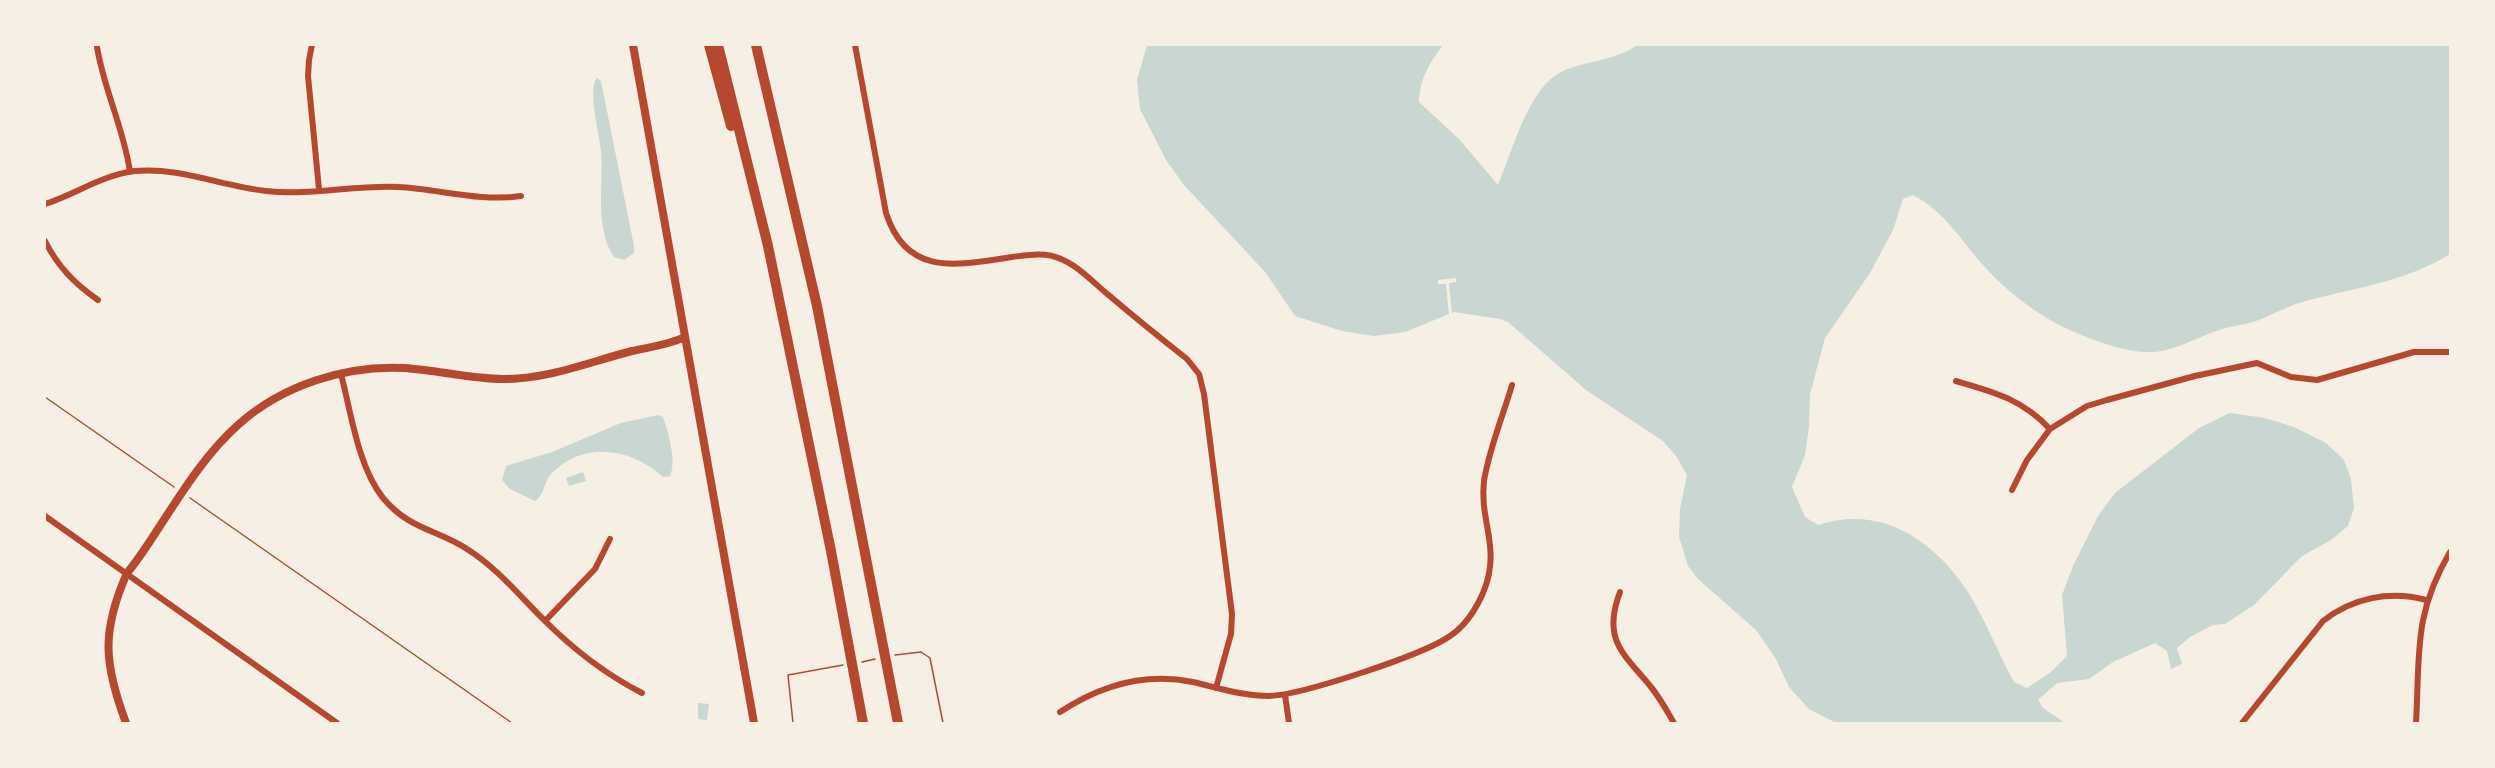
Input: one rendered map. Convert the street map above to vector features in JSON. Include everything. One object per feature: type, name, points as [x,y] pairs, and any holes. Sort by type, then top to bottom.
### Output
[{"type":"highway","points":[[709,45],[768,246]]},
{"type":"highway","points":[[718,45],[768,246],[831,551],[862,723]]},
{"type":"highway","points":[[756,45],[817,306],[900,723]]},
{"type":"street","points":[[312,45],[308,76],[319,189]]},
{"type":"street","points":[[633,45],[754,723]]},
{"type":"street","points":[[855,45],[886,213],[894,232],[908,249],[926,260],[947,265],[1040,254],[1049,254],[1066,261],[1187,359],[1199,374],[1220,505],[1232,614],[1231,634],[1216,688]]},
{"type":"street","points":[[97,48],[101,74],[124,142],[130,172]]},
{"type":"street","points":[[45,204],[111,176],[162,170],[265,191],[399,187],[491,198],[521,196]]},
{"type":"street","points":[[45,242],[66,273],[98,300]]},
{"type":"street","points":[[126,723],[109,673],[109,629],[114,607],[127,573],[207,458],[240,423],[288,393],[314,381],[341,374],[362,370],[405,368],[474,378],[536,377],[685,338]]},
{"type":"street","points":[[2012,490],[2027,460],[2050,429],[2087,406],[2195,376],[2256,363],[2291,377],[2317,380],[2414,352],[2450,352]]},
{"type":"street","points":[[341,374],[371,479],[382,497],[397,513],[413,524],[464,547],[484,560],[545,621],[586,656],[642,693]]},
{"type":"street","points":[[1956,381],[2002,395],[2021,404],[2038,416],[2050,429]]},
{"type":"street","points":[[1060,712],[1089,694],[1132,680],[1169,679],[1243,695],[1286,695],[1376,667],[1450,636],[1469,617],[1484,592],[1491,566],[1491,538],[1485,507],[1484,481],[1512,385]]},
{"type":"street","points":[[45,516],[337,723]]},
{"type":"street","points":[[545,621],[595,569],[610,539]]},
{"type":"street","points":[[2416,723],[2419,635],[2426,600],[2450,552]]},
{"type":"street","points":[[1620,592],[1614,616],[1617,642],[1624,657],[1650,686],[1674,723]]},
{"type":"street","points":[[2242,723],[2323,621],[2336,611],[2353,602],[2372,598],[2415,597],[2426,600]]},
{"type":"street","points":[[1286,695],[1289,723]]},
{"type":"path","points":[[45,397],[512,723]]},
{"type":"path","points":[[892,656],[915,651],[930,658],[943,723]]},
{"type":"path","points":[[859,662],[881,658]]},
{"type":"path","points":[[793,723],[788,675],[848,664]]},
{"type":"shaded area","points":[[1147,45],[1443,45],[1426,72],[1419,102],[1460,140],[1498,185],[1531,105],[1551,79],[1563,71],[1620,54],[1637,45],[2450,45],[2450,254],[2414,272],[2377,284],[2299,303],[2259,320],[2222,329],[2174,348],[2154,352],[2133,351],[2091,339],[2042,315],[1997,279],[1934,209],[1913,195],[1903,199],[1893,230],[1870,273],[1825,338],[1810,394],[1805,455],[1792,487],[1805,517],[1818,525],[1841,520],[1863,519],[1884,523],[1922,542],[1954,573],[1968,592],[2014,682],[2027,688],[2051,672],[2067,656],[2062,595],[2073,566],[2098,516],[2115,493],[2199,428],[2230,413],[2265,418],[2294,427],[2326,443],[2344,460],[2351,479],[2354,508],[2348,526],[2331,540],[2302,556],[2254,605],[2225,624],[2213,625],[2190,637],[2177,648],[2182,664],[2171,669],[2167,651],[2155,643],[2113,662],[2089,679],[2057,683],[2038,700],[2043,708],[2065,723],[1836,723],[1809,709],[1789,687],[1776,659],[1756,630],[1698,579],[1688,566],[1679,537],[1680,509],[1687,475],[1676,456],[1663,441],[1586,390],[1508,322],[1454,312],[1405,332],[1374,336],[1342,331],[1295,316],[1266,273],[1184,185],[1166,160],[1140,109],[1137,80]]},
{"type":"shaded area","points":[[597,78],[601,81],[634,246],[634,253],[624,260],[614,257],[604,233],[601,206],[601,151],[593,92]]},
{"type":"shaded area","points":[[658,415],[663,417],[671,446],[673,463],[670,476],[663,477],[651,467],[622,454],[592,452],[564,463],[551,474],[541,496],[535,501],[510,489],[502,480],[506,466],[552,452],[621,423]]},
{"type":"shaded area","points":[[583,472],[586,481],[569,486],[566,478]]},
{"type":"shaded area","points":[[698,703],[709,704],[707,720],[698,719]]},
{"type":"pier","points":[[1456,278],[1456,282],[1449,283],[1452,315],[1449,315],[1446,284],[1438,284],[1438,280]]}]
